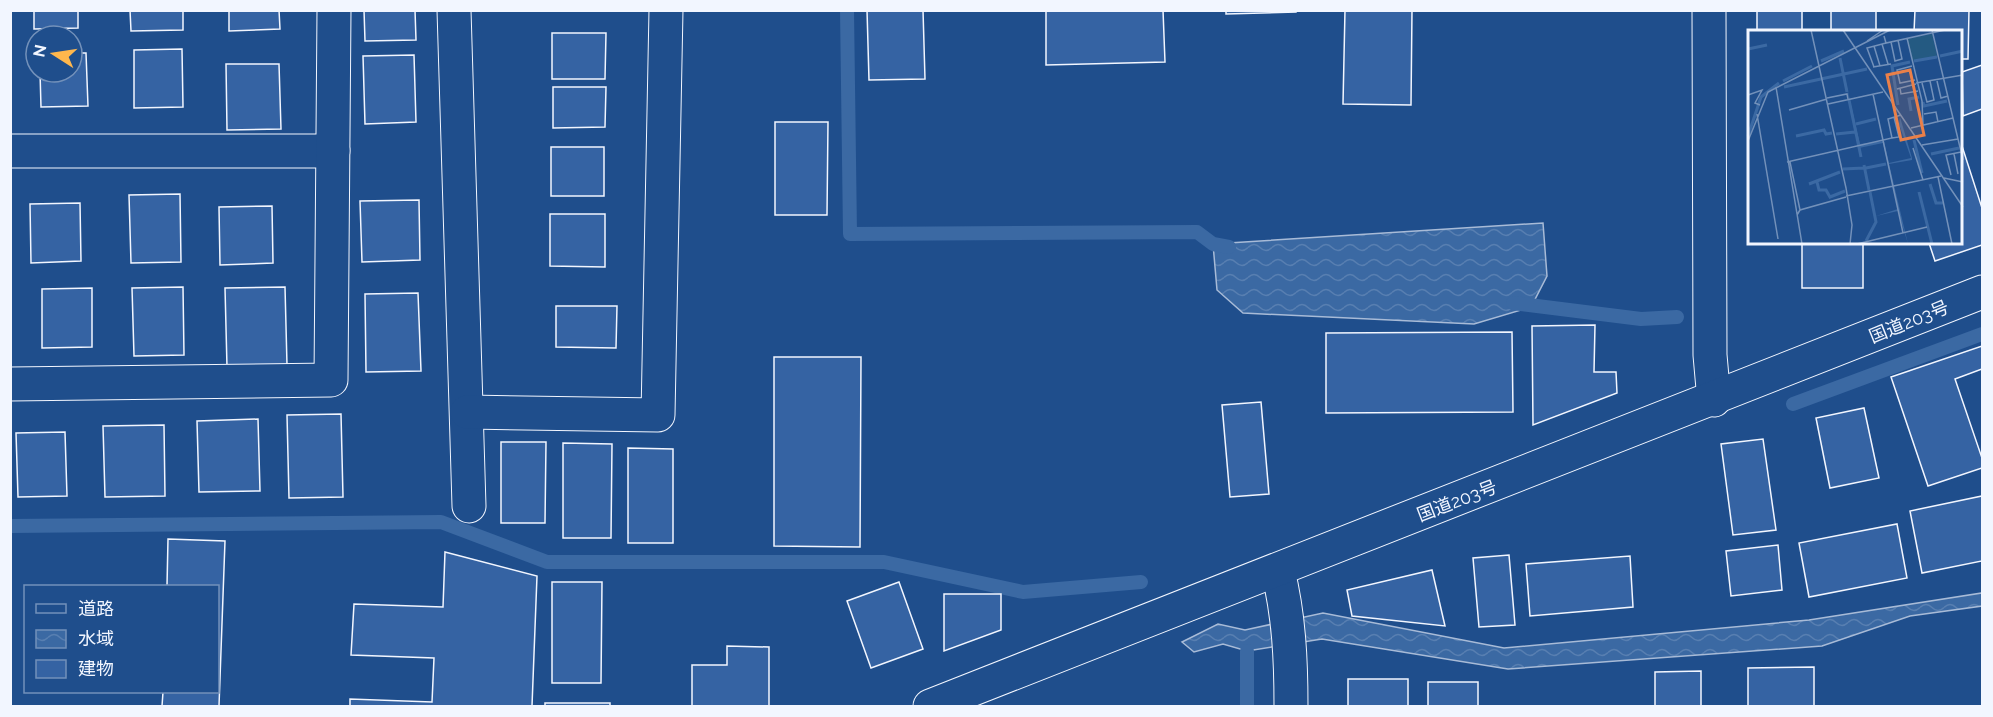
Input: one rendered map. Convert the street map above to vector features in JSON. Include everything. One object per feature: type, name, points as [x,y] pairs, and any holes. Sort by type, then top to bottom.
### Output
[{"type":"main road","points":[[10,384],[331,380],[334,10]]},
{"type":"main road","points":[[454,10],[470,506]]},
{"type":"main road","points":[[467,412],[658,416],[666,10]]},
{"type":"main road","points":[[1709,10],[1710,355],[1714,400]]},
{"type":"main road","points":[[10,151],[333,151]]},
{"type":"main road","name":"国道203号","points":[[930,706],[1714,400],[1983,292]]},
{"type":"main road","points":[[1278,571],[1286,604],[1291,651],[1291,706]]},
{"type":"water","points":[[1543,223],[1547,276],[1531,307],[1474,324],[1243,313],[1217,290],[1213,244]]},
{"type":"water","points":[[1982,593],[1982,606],[1910,616],[1822,646],[1508,669],[1322,639],[1247,651],[1223,644],[1194,652],[1182,642],[1218,624],[1245,630],[1323,613],[1504,648],[1809,620]]},
{"type":"building","points":[[34,10],[78,10],[78,24],[34,24]]},
{"type":"building","points":[[130,10],[183,10],[183,30],[131,31]]},
{"type":"building","points":[[229,10],[279,10],[280,29],[229,31]]},
{"type":"building","points":[[364,10],[415,10],[416,40],[365,41]]},
{"type":"building","points":[[867,10],[923,10],[925,79],[869,80]]},
{"type":"building","points":[[1046,10],[1163,10],[1165,62],[1046,65]]},
{"type":"building","points":[[1226,10],[1296,10],[1296,12],[1226,14]]},
{"type":"building","points":[[1345,10],[1412,10],[1411,105],[1343,104]]},
{"type":"building","points":[[1757,10],[1802,10],[1802,30],[1757,30]]},
{"type":"building","points":[[1831,10],[1876,10],[1876,30],[1831,30]]},
{"type":"building","points":[[1915,10],[1969,10],[1968,59],[1963,59],[1963,30],[1914,30]]},
{"type":"building","points":[[552,33],[606,33],[605,79],[552,79]]},
{"type":"building","points":[[182,49],[183,107],[134,108],[134,50]]},
{"type":"building","points":[[84,53],[86,53],[88,106],[41,107],[40,84],[84,84]]},
{"type":"building","points":[[414,55],[416,122],[365,124],[363,56]]},
{"type":"building","points":[[226,64],[279,64],[281,129],[227,130]]},
{"type":"building","points":[[1982,65],[1982,109],[1963,116],[1963,72]]},
{"type":"building","points":[[553,87],[606,87],[605,127],[553,128]]},
{"type":"building","points":[[775,122],[828,122],[827,215],[775,215]]},
{"type":"building","points":[[551,147],[604,147],[604,196],[551,196]]},
{"type":"building","points":[[1963,149],[1982,208],[1982,245],[1935,261],[1929,244],[1963,244]]},
{"type":"building","points":[[180,194],[181,262],[131,263],[129,195]]},
{"type":"building","points":[[419,200],[420,260],[362,262],[360,201]]},
{"type":"building","points":[[80,203],[81,261],[31,263],[30,204]]},
{"type":"building","points":[[272,206],[273,263],[220,265],[219,207]]},
{"type":"building","points":[[550,214],[605,214],[605,267],[550,266]]},
{"type":"building","points":[[1802,244],[1863,244],[1863,288],[1802,288]]},
{"type":"building","points":[[183,287],[184,355],[134,356],[132,288]]},
{"type":"building","points":[[285,287],[287,365],[227,367],[225,288]]},
{"type":"building","points":[[92,288],[92,347],[42,348],[42,289]]},
{"type":"building","points":[[418,293],[421,371],[366,372],[365,294]]},
{"type":"building","points":[[556,306],[617,306],[616,348],[556,347]]},
{"type":"building","points":[[1595,325],[1594,372],[1616,372],[1617,393],[1533,425],[1532,326]]},
{"type":"building","points":[[1512,332],[1513,412],[1326,413],[1326,333]]},
{"type":"building","points":[[1982,346],[1982,369],[1955,379],[1982,458],[1982,468],[1928,486],[1891,377]]},
{"type":"building","points":[[774,357],[861,357],[860,547],[774,546]]},
{"type":"building","points":[[1261,402],[1269,494],[1230,497],[1222,405]]},
{"type":"building","points":[[1864,408],[1879,478],[1830,488],[1816,418]]},
{"type":"building","points":[[341,414],[343,497],[289,498],[287,415]]},
{"type":"building","points":[[258,419],[260,491],[199,492],[197,421]]},
{"type":"building","points":[[164,425],[165,496],[105,497],[103,426]]},
{"type":"building","points":[[65,432],[67,496],[18,497],[16,433]]},
{"type":"building","points":[[1763,439],[1776,530],[1733,535],[1721,444]]},
{"type":"building","points":[[501,442],[546,442],[545,523],[501,523]]},
{"type":"building","points":[[563,443],[612,444],[611,538],[563,538]]},
{"type":"building","points":[[628,448],[673,449],[673,543],[628,543]]},
{"type":"building","points":[[1982,496],[1982,561],[1922,573],[1910,511]]},
{"type":"building","points":[[1897,524],[1907,578],[1809,597],[1799,543]]},
{"type":"building","points":[[168,539],[225,541],[219,706],[162,706],[163,693],[219,693],[219,585],[167,585]]},
{"type":"building","points":[[1778,545],[1782,590],[1731,596],[1726,551]]},
{"type":"building","points":[[445,552],[537,576],[532,706],[350,706],[350,699],[432,702],[434,658],[351,655],[354,604],[443,607]]},
{"type":"building","points":[[1509,555],[1515,625],[1479,627],[1473,558]]},
{"type":"building","points":[[1630,556],[1633,607],[1530,616],[1526,564]]},
{"type":"building","points":[[1432,570],[1445,626],[1352,616],[1347,590]]},
{"type":"building","points":[[552,582],[602,582],[601,683],[552,683]]},
{"type":"building","points":[[899,582],[923,649],[871,668],[847,601]]},
{"type":"building","points":[[944,594],[1001,594],[1001,630],[944,651]]},
{"type":"building","points":[[727,646],[769,647],[769,706],[692,706],[692,665],[727,665]]},
{"type":"building","points":[[1814,667],[1814,706],[1748,706],[1748,668]]},
{"type":"building","points":[[1701,671],[1701,706],[1655,706],[1655,672]]},
{"type":"building","points":[[1348,679],[1408,679],[1408,706],[1348,706]]},
{"type":"building","points":[[1428,682],[1478,682],[1478,706],[1428,706]]},
{"type":"building","points":[[545,703],[610,703],[610,706],[545,706]]},
{"type":"waterway","points":[[847,10],[850,234],[1197,232],[1213,244],[1229,247]]},
{"type":"waterway","points":[[1513,303],[1641,319],[1677,317]]},
{"type":"waterway","points":[[1793,404],[1982,334]]},
{"type":"waterway","points":[[10,526],[441,522],[547,562],[884,562],[1023,592],[1141,582]]},
{"type":"waterway","points":[[1247,651],[1247,706]]}]
